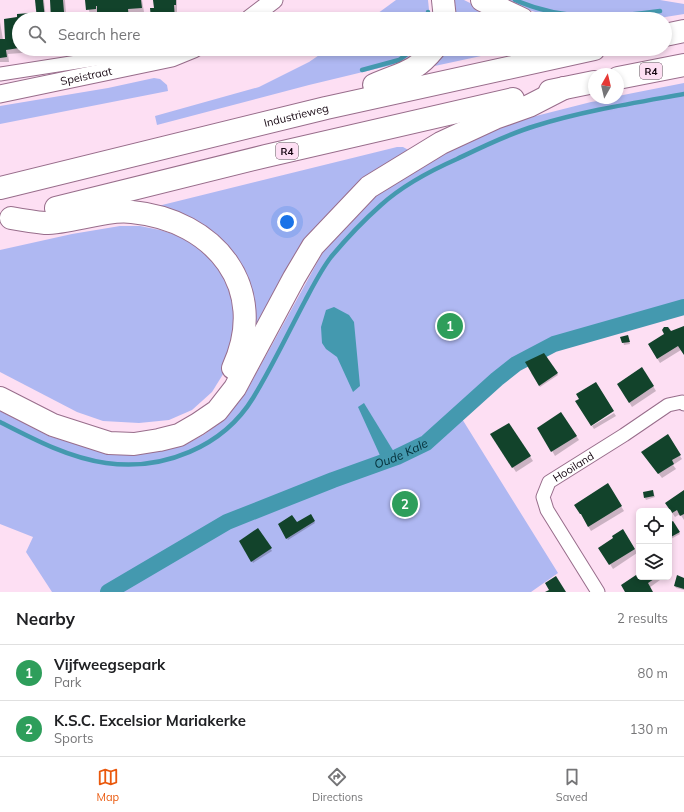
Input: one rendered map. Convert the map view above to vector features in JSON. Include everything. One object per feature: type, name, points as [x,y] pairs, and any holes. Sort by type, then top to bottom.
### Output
[{"type":"highway","points":[[443,0],[444,12]]},
{"type":"highway","points":[[482,0],[507,12]]},
{"type":"highway","points":[[672,34],[684,31]]},
{"type":"highway","points":[[326,108],[378,83],[412,70],[428,56]]},
{"type":"highway","name":"Industrieweg","points":[[0,188],[326,108],[562,56]]},
{"type":"highway","name":"R4","points":[[624,77],[684,65]]},
{"type":"highway","name":"R4","points":[[6,220],[372,131],[588,83]]},
{"type":"highway","points":[[0,398],[53,425],[109,442],[134,444],[179,435],[217,411],[235,388],[294,278],[314,246],[369,187],[441,143],[495,118],[529,106],[564,88]]},
{"type":"highway","points":[[0,386],[57,416],[111,432],[134,433],[175,425],[210,403],[226,382],[242,347],[245,314],[240,286],[226,258],[205,238],[180,224],[132,212],[93,215],[45,223],[6,220]]},
{"type":"street","points":[[259,12],[274,0]]},
{"type":"street","name":"Speistraat","points":[[0,94],[177,56]]},
{"type":"street","name":"Speistraat","points":[[0,74],[109,57],[172,58]]},
{"type":"street","name":"Hooiland","points":[[598,592],[548,510],[543,497],[549,482],[624,435],[668,405],[682,402],[684,404]]},
{"type":"shaded area","points":[[396,0],[428,0],[429,12],[380,12]]},
{"type":"shaded area","points":[[453,0],[464,0],[488,12],[454,12]]},
{"type":"shaded area","points":[[506,0],[660,0],[684,4],[684,14],[672,16],[672,12],[535,12],[522,8]]},
{"type":"shaded area","points":[[318,56],[409,56],[392,65],[157,125],[155,116],[259,87],[309,62]]},
{"type":"shaded area","points":[[439,56],[481,56],[430,67]]},
{"type":"shaded area","points":[[154,78],[160,79],[167,85],[168,91],[0,124],[0,106],[108,88]]},
{"type":"shaded area","points":[[684,83],[684,307],[554,344],[516,364],[459,414],[558,573],[531,592],[52,592],[26,552],[33,537],[0,524],[0,411],[49,436],[107,454],[135,455],[183,446],[205,434],[225,419],[245,394],[323,252],[376,196],[426,163],[499,128],[532,117],[588,103],[588,104],[624,104],[624,95]]},
{"type":"shaded area","points":[[397,147],[403,147],[414,153],[377,178],[251,345],[249,286],[154,207]]},
{"type":"shaded area","points":[[120,226],[140,226],[160,230],[179,236],[201,249],[221,271],[231,296],[236,331],[225,371],[212,392],[192,410],[169,420],[139,423],[103,421],[77,412],[0,372],[0,250],[72,234]]},
{"type":"shaded area","points":[[334,307],[349,315],[354,322],[360,386],[353,392],[337,357],[326,349],[322,343],[321,327],[326,310]]},
{"type":"shaded area","points":[[364,403],[397,457],[383,462],[358,407]]},
{"type":"building","points":[[35,0],[43,0],[44,12],[36,12]]},
{"type":"building","points":[[50,0],[63,0],[64,12],[51,12]]},
{"type":"building","points":[[85,0],[141,0],[142,8],[128,9],[128,12],[97,12],[96,6],[96,9],[86,10]]},
{"type":"building","points":[[153,0],[176,0],[176,5],[174,5],[174,12],[150,12],[150,8],[154,8]]},
{"type":"building","points":[[12,18],[12,49],[6,50],[7,57],[0,58],[0,39],[5,39],[4,19]]},
{"type":"building","points":[[684,326],[684,355],[678,346],[657,359],[648,344],[664,334],[662,330],[664,327],[668,327],[671,331]]},
{"type":"building","points":[[628,335],[630,342],[622,343],[620,337]]},
{"type":"building","points":[[544,353],[558,373],[539,386],[525,362]]},
{"type":"building","points":[[642,367],[654,386],[629,403],[617,384]]},
{"type":"building","points":[[596,382],[614,411],[591,426],[575,401],[579,399],[576,394]]},
{"type":"building","points":[[561,412],[577,436],[551,452],[537,428]]},
{"type":"building","points":[[509,423],[531,456],[512,468],[490,434]]},
{"type":"building","points":[[668,434],[681,455],[672,460],[674,464],[658,474],[641,452]]},
{"type":"building","points":[[608,483],[622,506],[588,527],[574,505]]},
{"type":"building","points":[[653,490],[654,496],[644,498],[643,492]]},
{"type":"building","points":[[684,490],[684,514],[680,516],[677,510],[672,513],[672,508],[668,508],[665,503]]},
{"type":"building","points":[[311,514],[315,521],[286,539],[278,524],[292,515],[297,522]]},
{"type":"building","points":[[672,522],[680,532],[672,536]]},
{"type":"building","points":[[258,528],[272,548],[251,562],[239,541]]},
{"type":"building","points":[[623,529],[635,549],[609,565],[598,548]]},
{"type":"building","points":[[636,575],[636,580],[652,580],[648,583],[653,592],[625,592],[621,585]]},
{"type":"building","points":[[677,575],[684,578],[684,589],[674,586]]},
{"type":"building","points":[[556,576],[566,592],[545,592],[549,590],[545,583]]},
{"type":"waterway","points":[[515,0],[550,12]]},
{"type":"waterway","points":[[651,12],[660,11]]},
{"type":"waterway","points":[[362,70],[399,60],[404,56]]},
{"type":"waterway","points":[[0,422],[38,441],[65,452],[78,457],[106,463],[127,465],[149,463],[170,459],[190,452],[225,430],[240,415],[260,386],[327,262],[361,224],[389,198],[417,179],[437,168],[525,129],[590,112],[684,94]]},
{"type":"waterway","name":"Oude Kale","points":[[108,592],[227,522],[333,480],[397,457],[426,443],[497,379],[516,364],[554,344],[684,307]]},
{"type":"place","name":"Vijfweegsepark","points":[[450,326]]},
{"type":"place","name":"K.S.C. Excelsior Mariakerke","points":[[405,504]]}]
